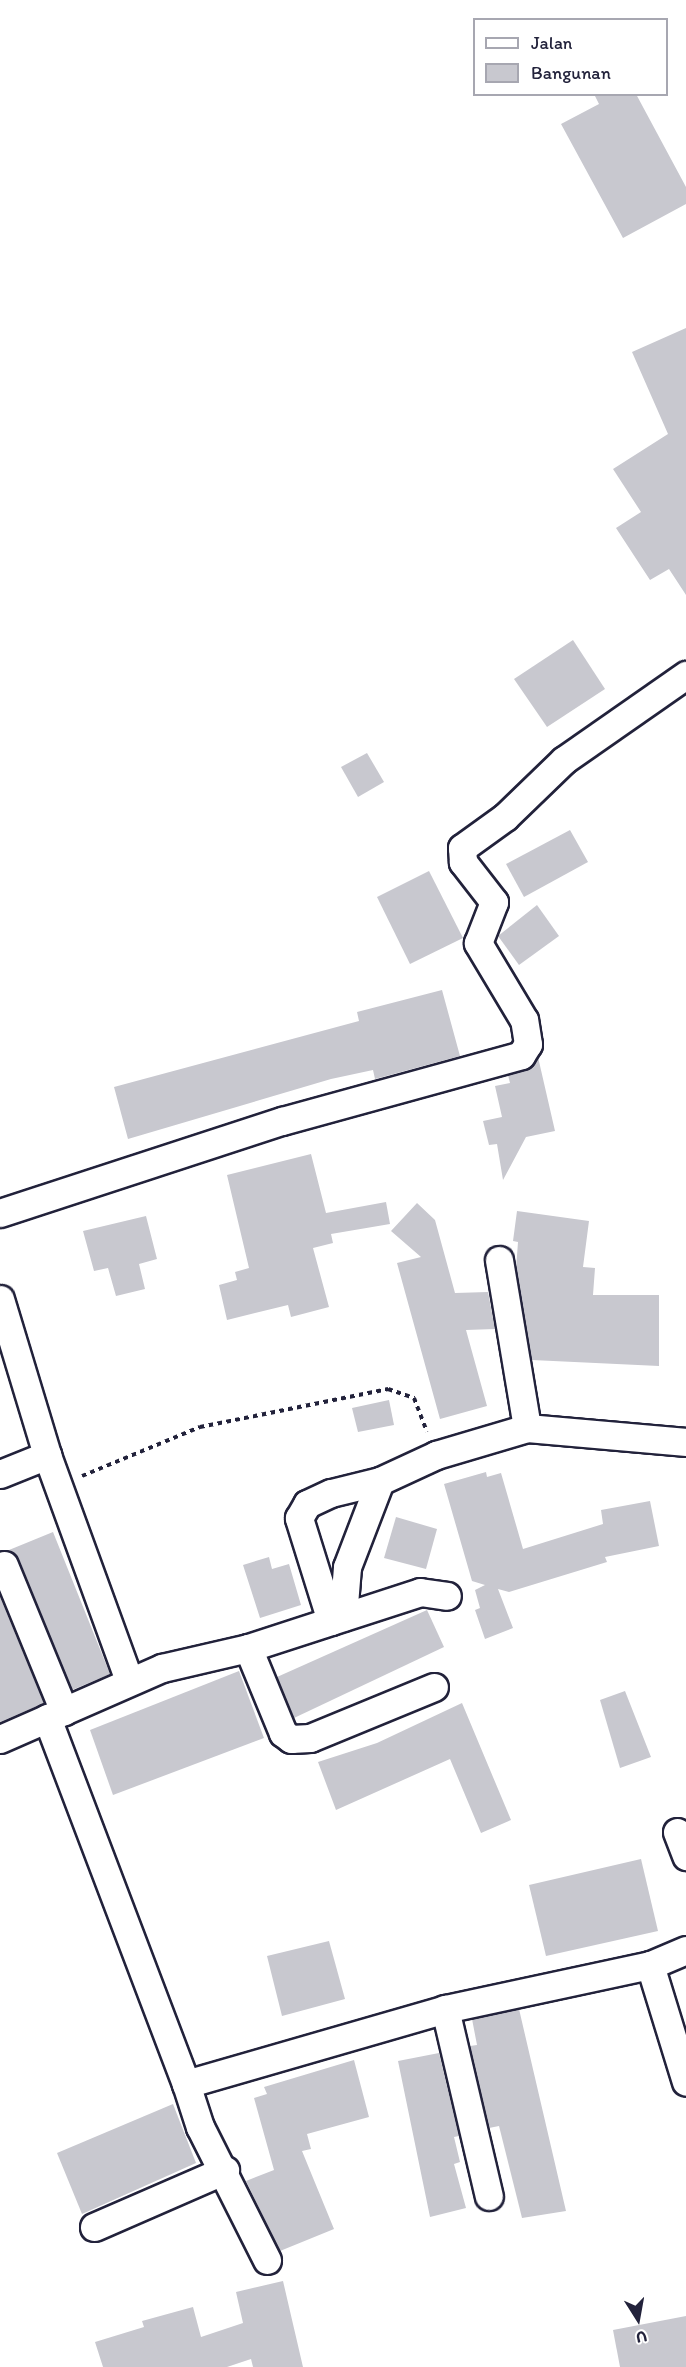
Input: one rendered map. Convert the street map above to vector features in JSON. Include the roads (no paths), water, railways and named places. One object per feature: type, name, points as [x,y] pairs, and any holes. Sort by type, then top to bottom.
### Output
[{"type":"street","points":[[0,1213],[282,1121],[521,1055],[528,1044],[524,1020],[478,943],[494,902],[464,861],[462,848],[505,817],[564,760],[686,675]]},
{"type":"street","points":[[499,1260],[527,1428]]},
{"type":"street","points":[[0,1299],[47,1455],[129,1680]]},
{"type":"street","points":[[337,1619],[299,1518],[307,1504],[331,1492],[380,1481],[436,1455],[527,1428],[686,1442]]},
{"type":"street","points":[[0,1474],[47,1455]]},
{"type":"street","points":[[337,1619],[347,1567],[380,1481]]},
{"type":"street","points":[[4,1565],[200,2127],[225,2170],[267,2260]]},
{"type":"street","points":[[0,1738],[129,1680],[248,1648],[420,1592],[447,1596]]},
{"type":"street","points":[[248,1648],[283,1733],[291,1739],[310,1738],[434,1687]]},
{"type":"street","points":[[186,2084],[444,2009],[650,1965],[686,1950]]},
{"type":"street","points":[[650,1965],[686,2082]]},
{"type":"street","points":[[444,2009],[489,2196]]},
{"type":"street","points":[[94,2227],[225,2170]]}]
